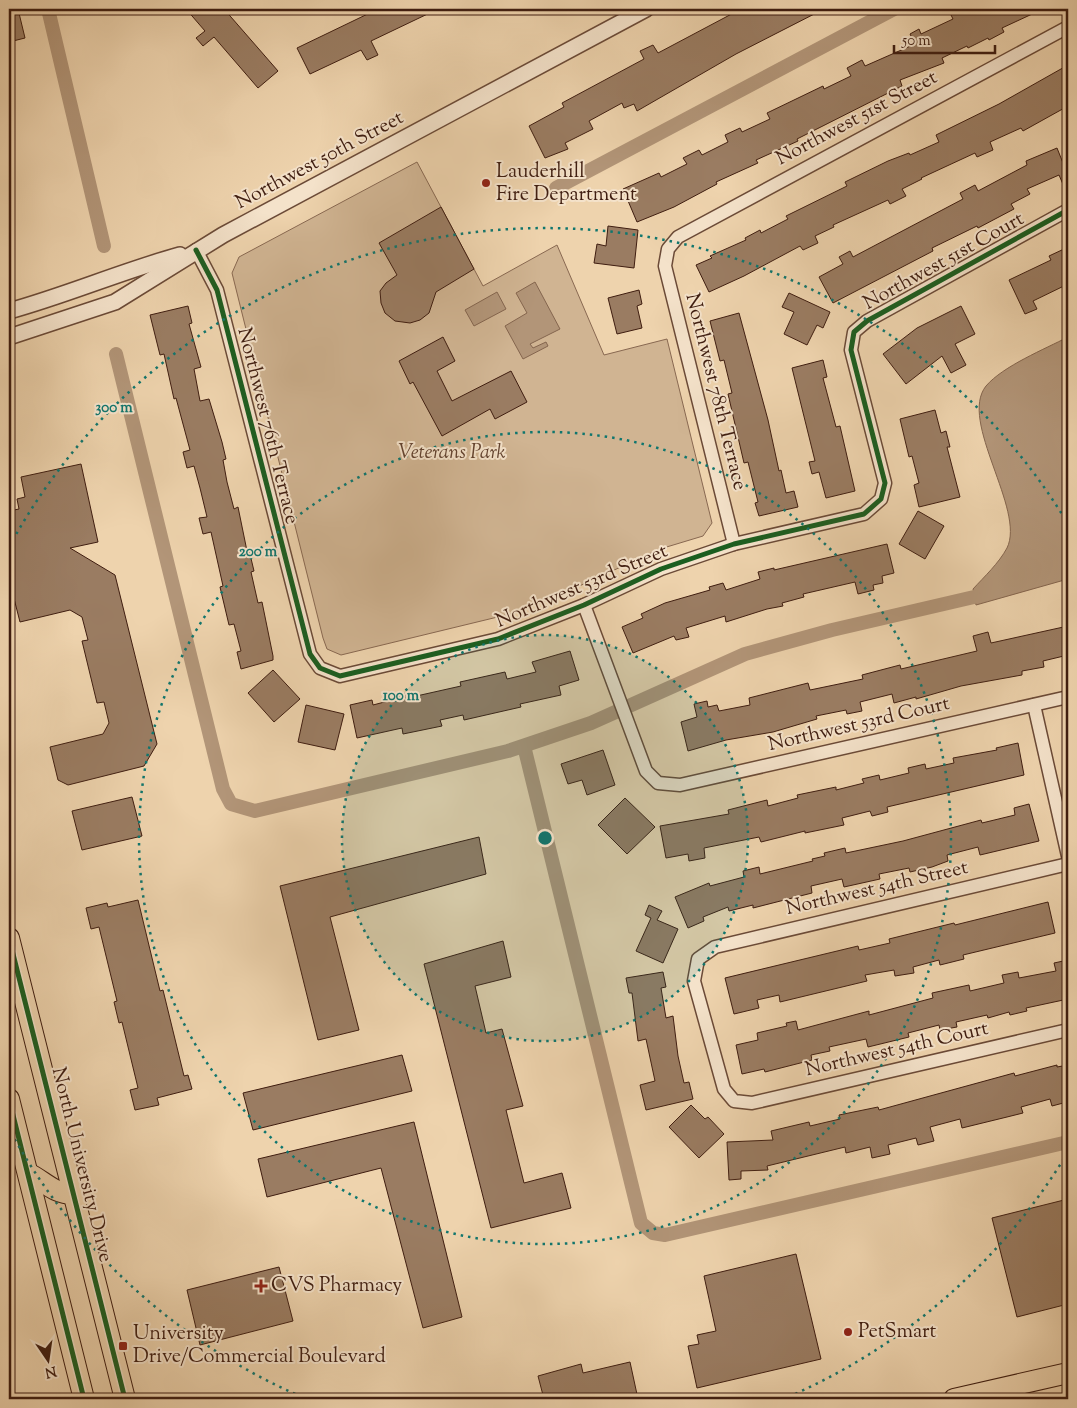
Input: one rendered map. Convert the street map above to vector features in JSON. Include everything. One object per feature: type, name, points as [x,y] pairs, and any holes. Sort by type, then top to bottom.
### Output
[{"type":"main road","name":"North University Drive","points":[[9,938],[125,1399]]},
{"type":"main road","points":[[9,1099],[84,1399]]},
{"type":"main road","points":[[28,1173],[42,1180],[53,1191],[62,1194],[73,1194]]},
{"type":"main road","points":[[954,1399],[1068,1373]]},
{"type":"street","name":"Northwest 50th Street","points":[[9,337],[115,302],[196,250],[646,9]]},
{"type":"street","name":"Northwest 51st Street","points":[[668,249],[678,237],[1068,27]]},
{"type":"street","name":"Northwest 51st Court","points":[[881,499],[885,483],[851,350],[854,332],[867,320],[1068,210]]},
{"type":"street","name":"Northwest 78th Terrace","points":[[668,249],[665,266],[734,544]]},
{"type":"street","points":[[9,311],[39,303],[129,270],[196,250]]},
{"type":"street","name":"Northwest 76th Terrace","points":[[196,250],[217,290],[310,654],[320,668]]},
{"type":"street","name":"Northwest 53rd Street","points":[[320,668],[340,676],[498,639],[584,605],[661,569],[734,544],[864,514],[881,499]]},
{"type":"street","name":"Northwest 53rd Court","points":[[584,605],[646,771],[658,783],[680,785],[1068,698]]},
{"type":"street","points":[[1034,705],[1068,856]]},
{"type":"street","name":"Northwest 54th Street","points":[[734,1101],[724,1089],[694,981],[698,959],[715,946],[1068,864]]},
{"type":"street","name":"Northwest 54th Court","points":[[734,1101],[752,1103],[1068,1030]]},
{"type":"green space","name":"Veterans Park","points":[[417,162],[483,286],[557,245],[604,355],[667,339],[712,523],[703,536],[660,549],[551,599],[510,614],[341,655],[327,649],[323,638],[232,273],[239,257]]},
{"type":"shaded area","points":[[535,282],[560,329],[530,344],[533,348],[546,342],[548,346],[523,359],[505,326],[527,313],[516,293]]},
{"type":"shaded area","points":[[497,292],[506,309],[474,326],[465,310]]},
{"type":"shaded area","points":[[1068,337],[1068,579],[976,605],[973,589],[1004,554],[1010,532],[1008,512],[985,443],[980,421],[980,401],[986,386],[993,379],[1025,358]]},
{"type":"building","points":[[9,9],[18,9],[25,38],[9,42]]},
{"type":"building","points":[[186,9],[224,9],[278,71],[258,88],[214,37],[203,46],[196,38],[205,31]]},
{"type":"building","points":[[378,9],[438,9],[371,41],[378,55],[367,60],[361,50],[310,74],[297,48]]},
{"type":"building","points":[[741,9],[824,9],[736,54],[637,111],[634,104],[624,108],[622,103],[589,121],[593,129],[565,143],[568,149],[545,158],[529,126],[564,107],[562,103],[644,59],[640,51],[653,45],[658,53]]},
{"type":"building","points":[[962,9],[1043,9],[1002,28],[1004,32],[989,40],[988,38],[968,48],[967,46],[942,58],[944,63],[900,80],[902,86],[797,139],[798,141],[756,160],[758,163],[716,182],[717,184],[674,207],[637,222],[623,189],[659,173],[661,177],[687,164],[683,158],[699,150],[702,155],[728,142],[725,135],[740,128],[742,132],[770,119],[767,113],[823,86],[824,89],[851,76],[847,68],[862,60],[865,66],[915,44],[910,34],[919,29],[921,34],[953,19],[951,15]]},
{"type":"building","points":[[1068,65],[1068,106],[1023,131],[1021,128],[990,142],[993,150],[977,157],[975,153],[921,178],[902,189],[906,196],[890,204],[888,200],[833,225],[834,227],[815,236],[818,243],[803,250],[800,246],[744,276],[709,292],[696,265],[712,258],[710,256],[746,240],[745,238],[760,230],[761,233],[788,219],[786,216],[847,186],[845,182],[888,161],[909,153],[910,155],[939,142],[936,135],[999,104]]},
{"type":"building","points":[[1057,148],[1063,163],[1068,161],[1068,196],[1059,175],[1027,189],[1030,194],[1011,204],[1014,209],[978,228],[977,226],[932,248],[933,251],[833,303],[819,277],[843,264],[839,257],[850,251],[853,257],[963,199],[960,193],[975,185],[978,191],[1027,165],[1026,161]]},
{"type":"building","points":[[441,207],[474,269],[436,292],[429,313],[420,320],[410,323],[395,321],[385,313],[381,303],[380,291],[386,283],[397,275],[379,243]]},
{"type":"building","points":[[608,226],[638,230],[634,268],[594,263],[597,244],[606,246]]},
{"type":"building","points":[[1068,249],[1068,284],[1033,301],[1037,309],[1025,314],[1009,280],[1051,260],[1049,256]]},
{"type":"building","points":[[639,290],[642,304],[637,306],[642,328],[617,334],[608,298]]},
{"type":"building","points":[[789,293],[830,312],[823,328],[817,325],[807,345],[784,334],[794,312],[782,307]]},
{"type":"building","points":[[188,306],[192,323],[189,324],[201,367],[194,369],[200,401],[209,399],[222,442],[226,459],[223,460],[227,482],[234,509],[238,507],[247,551],[249,550],[254,571],[251,572],[258,603],[262,602],[273,656],[273,660],[241,669],[237,652],[241,651],[234,624],[229,625],[220,587],[223,586],[211,532],[203,534],[199,518],[207,517],[200,488],[194,466],[187,468],[183,452],[190,450],[176,398],[174,399],[164,354],[160,355],[150,315]]},
{"type":"building","points":[[961,306],[975,334],[955,344],[966,365],[951,373],[942,356],[906,384],[883,354],[917,328]]},
{"type":"building","points":[[739,313],[768,420],[779,471],[781,470],[786,493],[794,491],[798,507],[759,516],[755,503],[758,502],[748,462],[744,463],[728,394],[732,393],[724,360],[720,361],[710,321]]},
{"type":"building","points":[[443,337],[455,361],[437,371],[452,401],[511,371],[527,402],[495,419],[490,409],[442,436],[413,382],[410,384],[399,361]]},
{"type":"building","points":[[823,360],[827,377],[823,378],[836,427],[840,426],[855,491],[826,498],[819,472],[812,474],[809,462],[815,461],[792,368]]},
{"type":"building","points":[[935,410],[941,433],[946,431],[950,447],[947,447],[960,497],[919,507],[914,485],[919,483],[912,456],[909,457],[900,419]]},
{"type":"building","points":[[81,464],[98,542],[70,548],[115,575],[157,744],[144,766],[68,785],[58,780],[50,747],[103,734],[109,723],[104,702],[97,703],[82,641],[88,640],[82,617],[70,610],[20,622],[9,579],[9,522],[11,521],[9,511],[19,509],[17,499],[25,497],[21,477]]},
{"type":"building","points":[[918,511],[944,526],[925,559],[899,544]]},
{"type":"building","points":[[887,544],[894,573],[882,576],[883,583],[873,585],[874,590],[858,594],[855,582],[803,594],[804,597],[782,603],[783,606],[726,622],[725,616],[686,628],[689,637],[676,640],[674,636],[633,653],[622,627],[643,618],[641,614],[665,603],[710,590],[709,587],[723,583],[726,590],[760,579],[758,572]]},
{"type":"building","points":[[1068,626],[1068,655],[1043,661],[1044,667],[1022,671],[1022,675],[961,686],[916,699],[916,697],[894,703],[892,694],[860,702],[862,711],[847,714],[846,710],[816,716],[817,719],[773,732],[726,740],[688,751],[681,722],[697,717],[694,704],[707,701],[708,707],[717,705],[719,711],[750,705],[749,698],[808,683],[810,690],[863,679],[862,675],[900,665],[901,669],[977,651],[973,636],[988,632],[991,643]]},
{"type":"building","points":[[570,651],[579,680],[559,686],[561,695],[520,704],[521,707],[464,720],[463,715],[440,720],[442,726],[403,734],[402,728],[357,738],[350,705],[372,700],[373,705],[396,699],[395,696],[411,693],[412,697],[461,686],[460,682],[505,672],[507,679],[536,672],[532,662]]},
{"type":"building","points":[[273,670],[300,699],[274,722],[248,693]]},
{"type":"building","points":[[306,705],[344,714],[335,750],[298,742]]},
{"type":"building","points":[[1018,743],[1024,775],[887,807],[888,812],[872,816],[870,811],[842,818],[844,825],[805,833],[805,831],[761,842],[759,837],[704,848],[705,858],[689,861],[688,854],[666,858],[660,826],[729,814],[728,810],[767,800],[768,806],[798,798],[797,795],[836,787],[836,790],[864,783],[862,779],[879,775],[880,780],[909,773],[908,768],[925,764],[926,769],[954,763],[953,758],[997,750],[996,748]]},
{"type":"building","points":[[603,750],[615,785],[587,795],[582,780],[568,784],[561,764]]},
{"type":"building","points":[[132,797],[142,836],[82,850],[72,811]]},
{"type":"building","points":[[625,798],[655,827],[627,854],[598,825]]},
{"type":"building","points":[[1029,804],[1039,841],[980,855],[978,847],[947,855],[948,861],[932,867],[910,872],[909,868],[879,874],[880,879],[844,887],[842,879],[811,886],[812,893],[753,908],[753,905],[729,911],[728,907],[703,917],[704,921],[688,928],[675,897],[709,883],[710,886],[744,877],[743,871],[759,867],[760,874],[813,861],[812,859],[825,856],[824,853],[845,848],[846,853],[903,841],[981,820],[982,823],[1015,815],[1014,808]]},
{"type":"building","points":[[479,837],[486,874],[330,917],[359,1030],[318,1040],[280,886]]},
{"type":"building","points":[[138,900],[160,991],[163,990],[184,1076],[188,1075],[192,1089],[157,1098],[159,1105],[135,1110],[130,1090],[138,1088],[122,1022],[119,1023],[114,1002],[117,1001],[99,927],[91,929],[86,908],[107,903],[108,907]]},
{"type":"building","points":[[1048,902],[1055,933],[963,955],[964,959],[940,965],[939,960],[913,967],[914,973],[895,976],[894,970],[865,975],[867,981],[780,1002],[779,995],[757,1000],[759,1008],[734,1014],[725,978],[858,946],[859,950],[890,943],[889,939]]},
{"type":"building","points":[[649,905],[662,911],[657,920],[678,929],[663,963],[636,951],[651,918],[645,915]]},
{"type":"building","points":[[503,941],[511,977],[475,986],[486,1033],[502,1029],[523,1106],[506,1110],[524,1183],[562,1173],[571,1208],[491,1228],[424,964]]},
{"type":"building","points":[[1068,960],[1068,999],[1026,1008],[1027,1011],[1010,1015],[1009,1012],[988,1018],[987,1015],[956,1022],[957,1027],[940,1030],[939,1025],[908,1033],[909,1037],[868,1047],[866,1039],[829,1047],[830,1051],[811,1055],[812,1060],[765,1072],[764,1069],[742,1074],[736,1045],[758,1040],[757,1033],[787,1026],[786,1023],[796,1021],[798,1030],[869,1011],[869,1015],[933,998],[932,993],[969,985],[970,991],[1004,983],[1002,975],[1018,972],[1019,978],[1056,971],[1054,963]]},
{"type":"building","points":[[663,972],[666,987],[661,988],[666,1018],[673,1016],[678,1056],[684,1083],[689,1082],[693,1099],[646,1110],[640,1085],[655,1081],[646,1039],[638,1041],[632,993],[629,993],[626,978]]},
{"type":"building","points":[[402,1055],[412,1091],[253,1130],[243,1093]]},
{"type":"building","points":[[1057,1065],[1057,1067],[1068,1065],[1067,1102],[1052,1106],[1050,1099],[1021,1107],[1023,1113],[962,1128],[960,1119],[930,1127],[934,1141],[918,1145],[916,1138],[888,1145],[890,1154],[872,1158],[870,1147],[846,1153],[845,1147],[767,1166],[768,1170],[741,1171],[741,1179],[729,1180],[727,1142],[773,1140],[771,1131],[809,1122],[810,1126],[840,1119],[839,1115],[878,1107],[879,1110],[1014,1073],[1015,1076]]},
{"type":"building","points":[[691,1105],[705,1119],[708,1117],[724,1134],[699,1158],[669,1127]]},
{"type":"building","points":[[414,1122],[462,1317],[423,1328],[381,1168],[267,1197],[258,1159]]},
{"type":"building","points":[[1068,1199],[1068,1304],[1017,1317],[992,1218]]},
{"type":"building","points":[[796,1254],[821,1359],[697,1388],[688,1346],[699,1344],[697,1335],[716,1331],[704,1276]]},
{"type":"building","name":"CVS Pharmacy","points":[[279,1267],[293,1321],[200,1345],[187,1290]]},
{"type":"building","points":[[630,1362],[638,1399],[544,1399],[538,1376],[581,1364],[583,1373]]},
{"type":"waterway","points":[[48,9],[104,246]]},
{"type":"waterway","points":[[556,188],[894,9]]},
{"type":"waterway","points":[[116,354],[223,789],[231,804],[255,811],[508,751],[591,723],[745,654],[832,630],[974,597]]},
{"type":"waterway","points":[[524,746],[641,1223],[653,1233],[665,1235],[1068,1142]]},
{"type":"cycle path","points":[[196,250],[217,290],[310,654],[320,668],[340,676],[498,639],[584,605],[661,569],[734,544],[864,514],[881,499],[885,483],[851,350],[854,332],[867,321],[1068,210]]},
{"type":"cycle path","points":[[9,938],[125,1399]]},
{"type":"cycle path","points":[[9,1099],[84,1399]]},
{"type":"place","name":"Lauderhill Fire Department","points":[[486,183]]},
{"type":"place","name":"CVS Pharmacy","points":[[261,1286]]},
{"type":"place","name":"PetSmart","points":[[848,1332]]},
{"type":"place","name":"University Drive/Commercial Boulevard","points":[[123,1346]]}]
